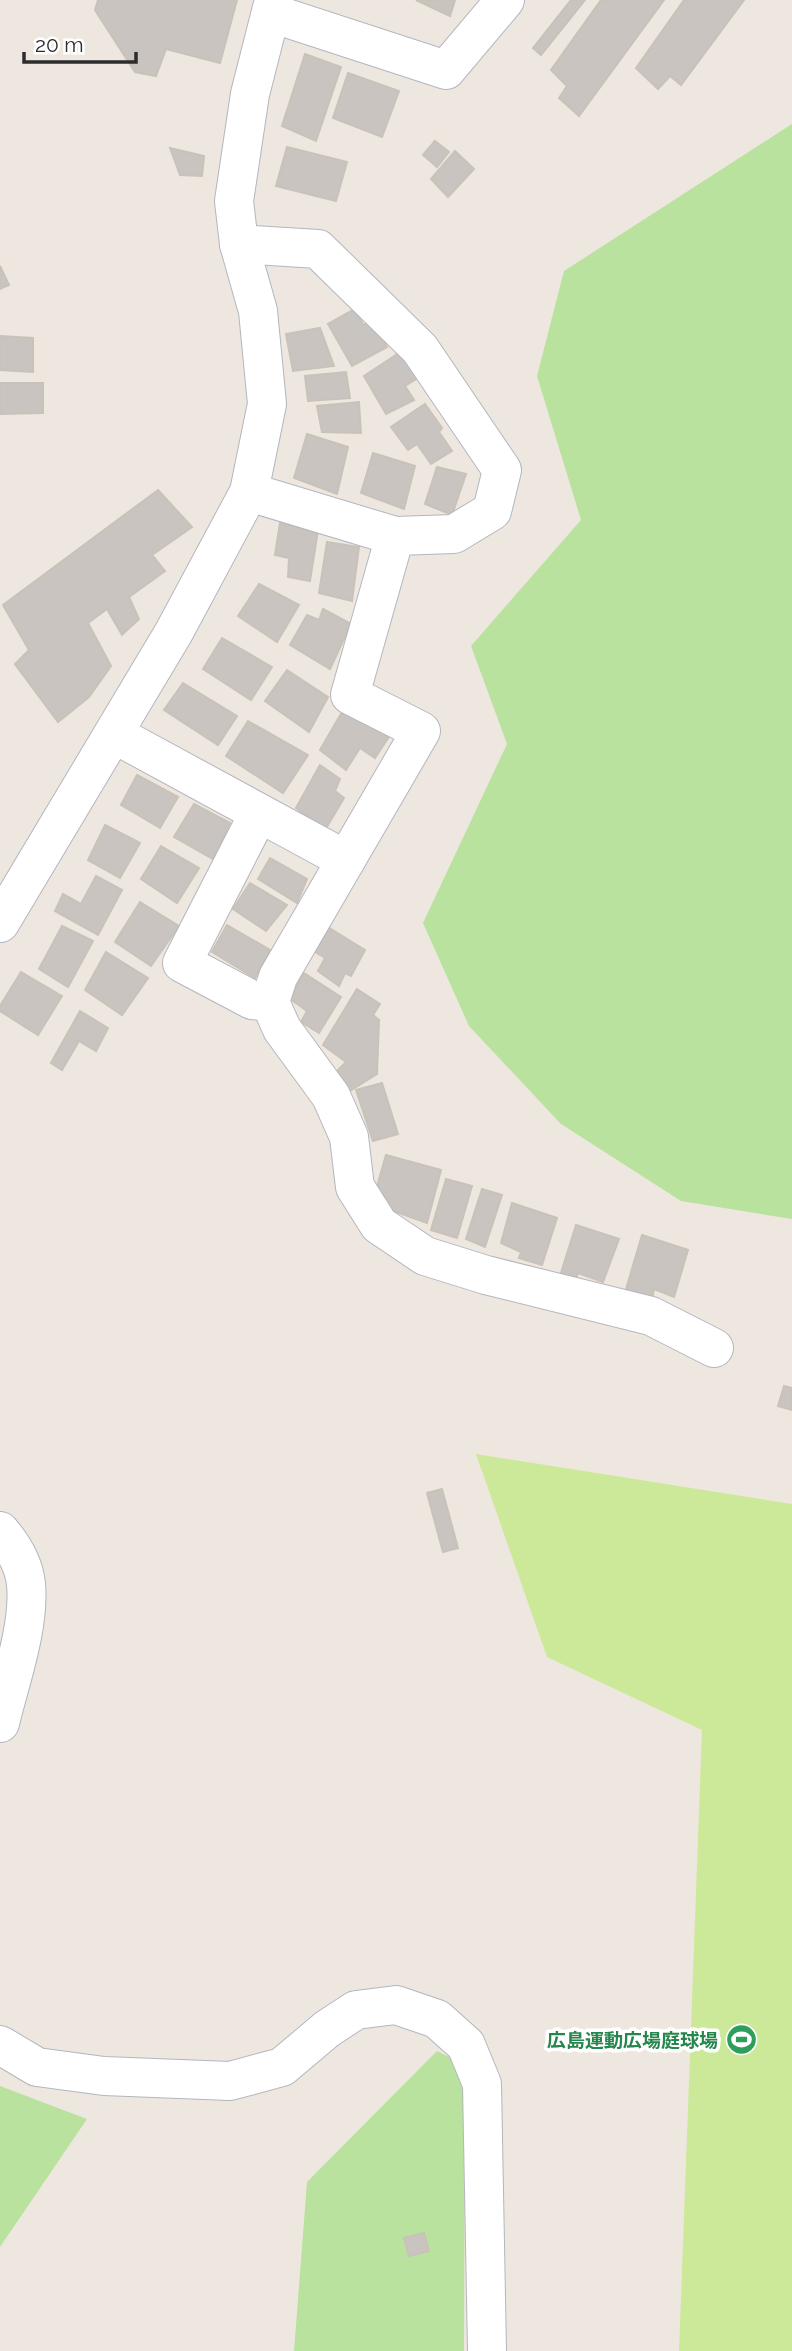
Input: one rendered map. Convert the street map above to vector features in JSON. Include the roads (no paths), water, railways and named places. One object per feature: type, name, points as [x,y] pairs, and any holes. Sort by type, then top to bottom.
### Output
[{"type":"street","points":[[0,923],[174,632],[249,492],[267,404],[258,311],[239,244],[233,201],[250,94],[272,6],[446,70],[505,0]]},
{"type":"street","points":[[239,244],[318,249],[420,349],[502,470],[492,511],[454,534],[395,536],[249,492]]},
{"type":"street","points":[[395,536],[350,695],[421,731],[278,977],[270,1002],[282,1028],[331,1096],[349,1137],[355,1187],[379,1225],[425,1256],[486,1275],[651,1315],[714,1348]]},
{"type":"street","points":[[114,734],[346,860]]},
{"type":"street","points":[[259,813],[182,962],[251,1000],[270,1002]]},
{"type":"street","points":[[0,1531],[13,1547],[26,1583],[24,1624],[0,1723]]},
{"type":"street","points":[[0,2045],[37,2067],[104,2076],[230,2081],[282,2067],[327,2029],[356,2010],[396,2005],[437,2019],[466,2045],[482,2084],[487,2351]]},
{"type":"place","name":"広島運動広場庭球場","points":[[741,2040]]}]
